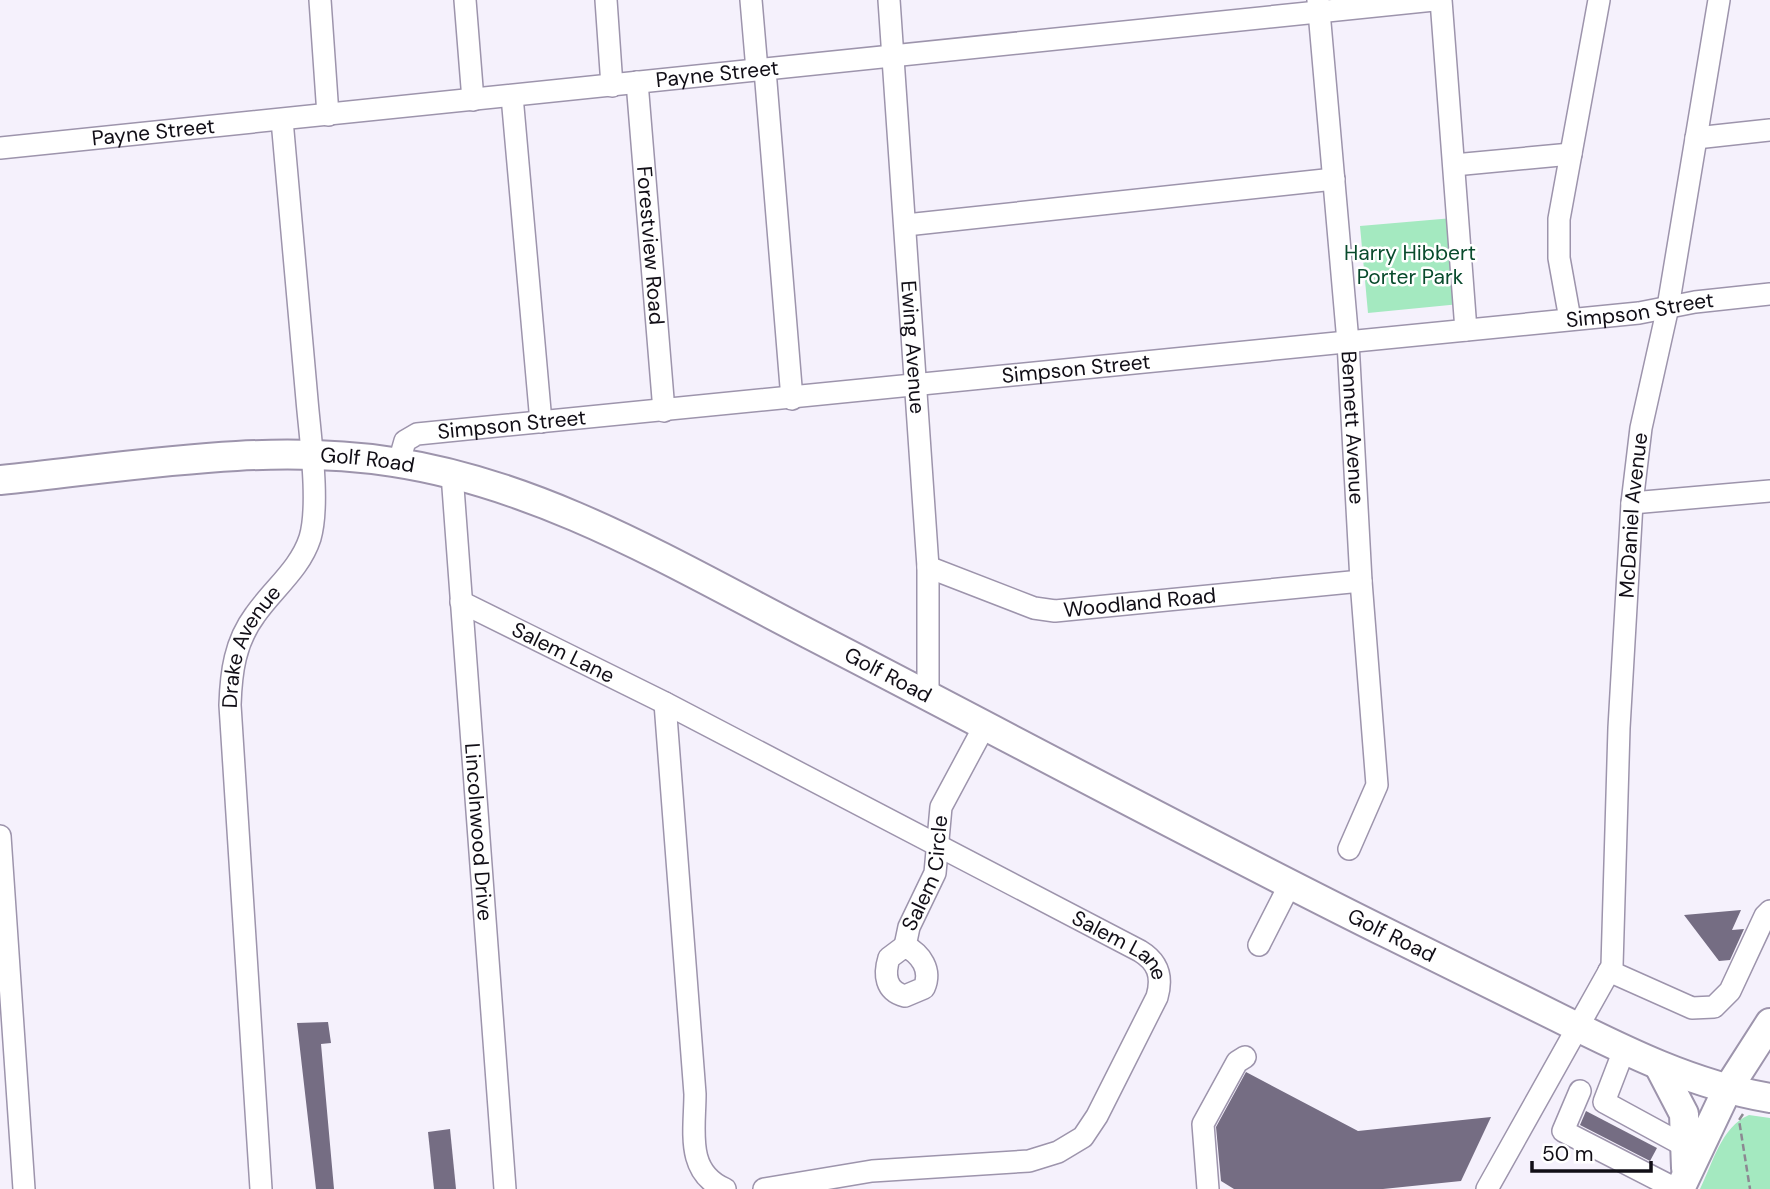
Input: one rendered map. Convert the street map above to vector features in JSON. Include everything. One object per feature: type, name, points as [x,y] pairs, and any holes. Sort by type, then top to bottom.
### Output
[{"type":"main road","name":"Golf Road","points":[[0,480],[245,455],[311,454],[399,462],[452,474],[537,499],[573,513],[1290,884],[1576,1027],[1659,1066],[1727,1090],[1770,1098]]},
{"type":"main road","points":[[1685,1171],[1727,1090],[1770,1023]]},
{"type":"main road","points":[[1659,1066],[1684,1114],[1685,1171]]},
{"type":"street","points":[[320,0],[328,115]]},
{"type":"street","points":[[466,0],[473,100]]},
{"type":"street","points":[[606,0],[612,86]]},
{"type":"street","points":[[751,0],[761,70],[792,399]]},
{"type":"street","name":"Ewing Avenue","points":[[889,0],[918,387],[928,567],[929,696]]},
{"type":"street","name":"Payne Street","points":[[0,148],[894,56],[1318,7],[1434,0]]},
{"type":"street","points":[[1441,0],[1466,330]]},
{"type":"street","points":[[1570,319],[1558,236],[1599,0]]},
{"type":"street","name":"McDaniel Avenue","points":[[1487,1189],[1612,966],[1619,728],[1632,503],[1641,428],[1668,307],[1718,0]]},
{"type":"street","name":"Bennett Avenue","points":[[1318,7],[1348,342],[1361,581],[1377,785],[1349,849]]},
{"type":"street","name":"Forestview Road","points":[[637,82],[664,411]]},
{"type":"street","points":[[512,96],[541,422]]},
{"type":"street","name":"Drake Avenue","points":[[261,1189],[231,680],[235,656],[244,632],[255,614],[293,569],[310,537],[313,515],[311,454],[282,120]]},
{"type":"street","points":[[1696,138],[1770,130]]},
{"type":"street","points":[[1454,165],[1571,154]]},
{"type":"street","points":[[906,225],[1334,179]]},
{"type":"street","name":"Simpson Street","points":[[399,462],[405,441],[418,434],[918,387],[1639,313],[1770,293]]},
{"type":"street","name":"Lincolnwood Drive","points":[[452,474],[505,1189]]},
{"type":"street","points":[[1632,503],[1770,491]]},
{"type":"street","name":"Woodland Road","points":[[928,567],[1034,608],[1055,611],[1361,581]]},
{"type":"street","name":"Salem Lane","points":[[461,602],[666,703],[1150,957],[1159,971],[1160,988],[1083,1137],[1046,1158],[872,1171],[764,1189]]},
{"type":"street","points":[[666,703],[695,1094],[695,1157],[706,1178],[724,1189]]},
{"type":"street","name":"Salem Circle","points":[[905,946],[909,926],[930,886],[939,846],[937,831],[941,807],[985,725]]},
{"type":"street","points":[[0,836],[4,964],[24,1189]]},
{"type":"street","points":[[1259,946],[1290,884]]},
{"type":"street","points":[[1609,971],[1692,1008],[1714,1007],[1730,991],[1765,916],[1770,911]]},
{"type":"street","points":[[1604,1102],[1624,1050]]},
{"type":"street","points":[[1208,1189],[1203,1124],[1237,1062],[1245,1057]]},
{"type":"street","points":[[1548,1077],[1604,1102],[1685,1171]]},
{"type":"street","points":[[1580,1091],[1563,1131],[1685,1171]]},
{"type":"path","points":[[1739,1120],[1750,1189]]},
{"type":"green space","name":"Harry Hibbert Porter Park","points":[[1453,218],[1460,304],[1368,313],[1360,226]]},
{"type":"green space","points":[[1749,1115],[1770,1118],[1770,1189],[1700,1189],[1725,1137],[1731,1128]]},
{"type":"building","points":[[1741,910],[1732,930],[1744,929],[1730,960],[1719,961],[1684,915]]},
{"type":"building","points":[[328,1022],[331,1043],[321,1044],[334,1189],[316,1189],[297,1023]]},
{"type":"building","points":[[1246,1072],[1358,1131],[1491,1117],[1461,1181],[1383,1189],[1234,1189],[1221,1181],[1216,1127]]},
{"type":"building","points":[[1586,1111],[1657,1148],[1650,1161],[1580,1125]]},
{"type":"building","points":[[450,1129],[456,1189],[434,1189],[428,1132]]}]
